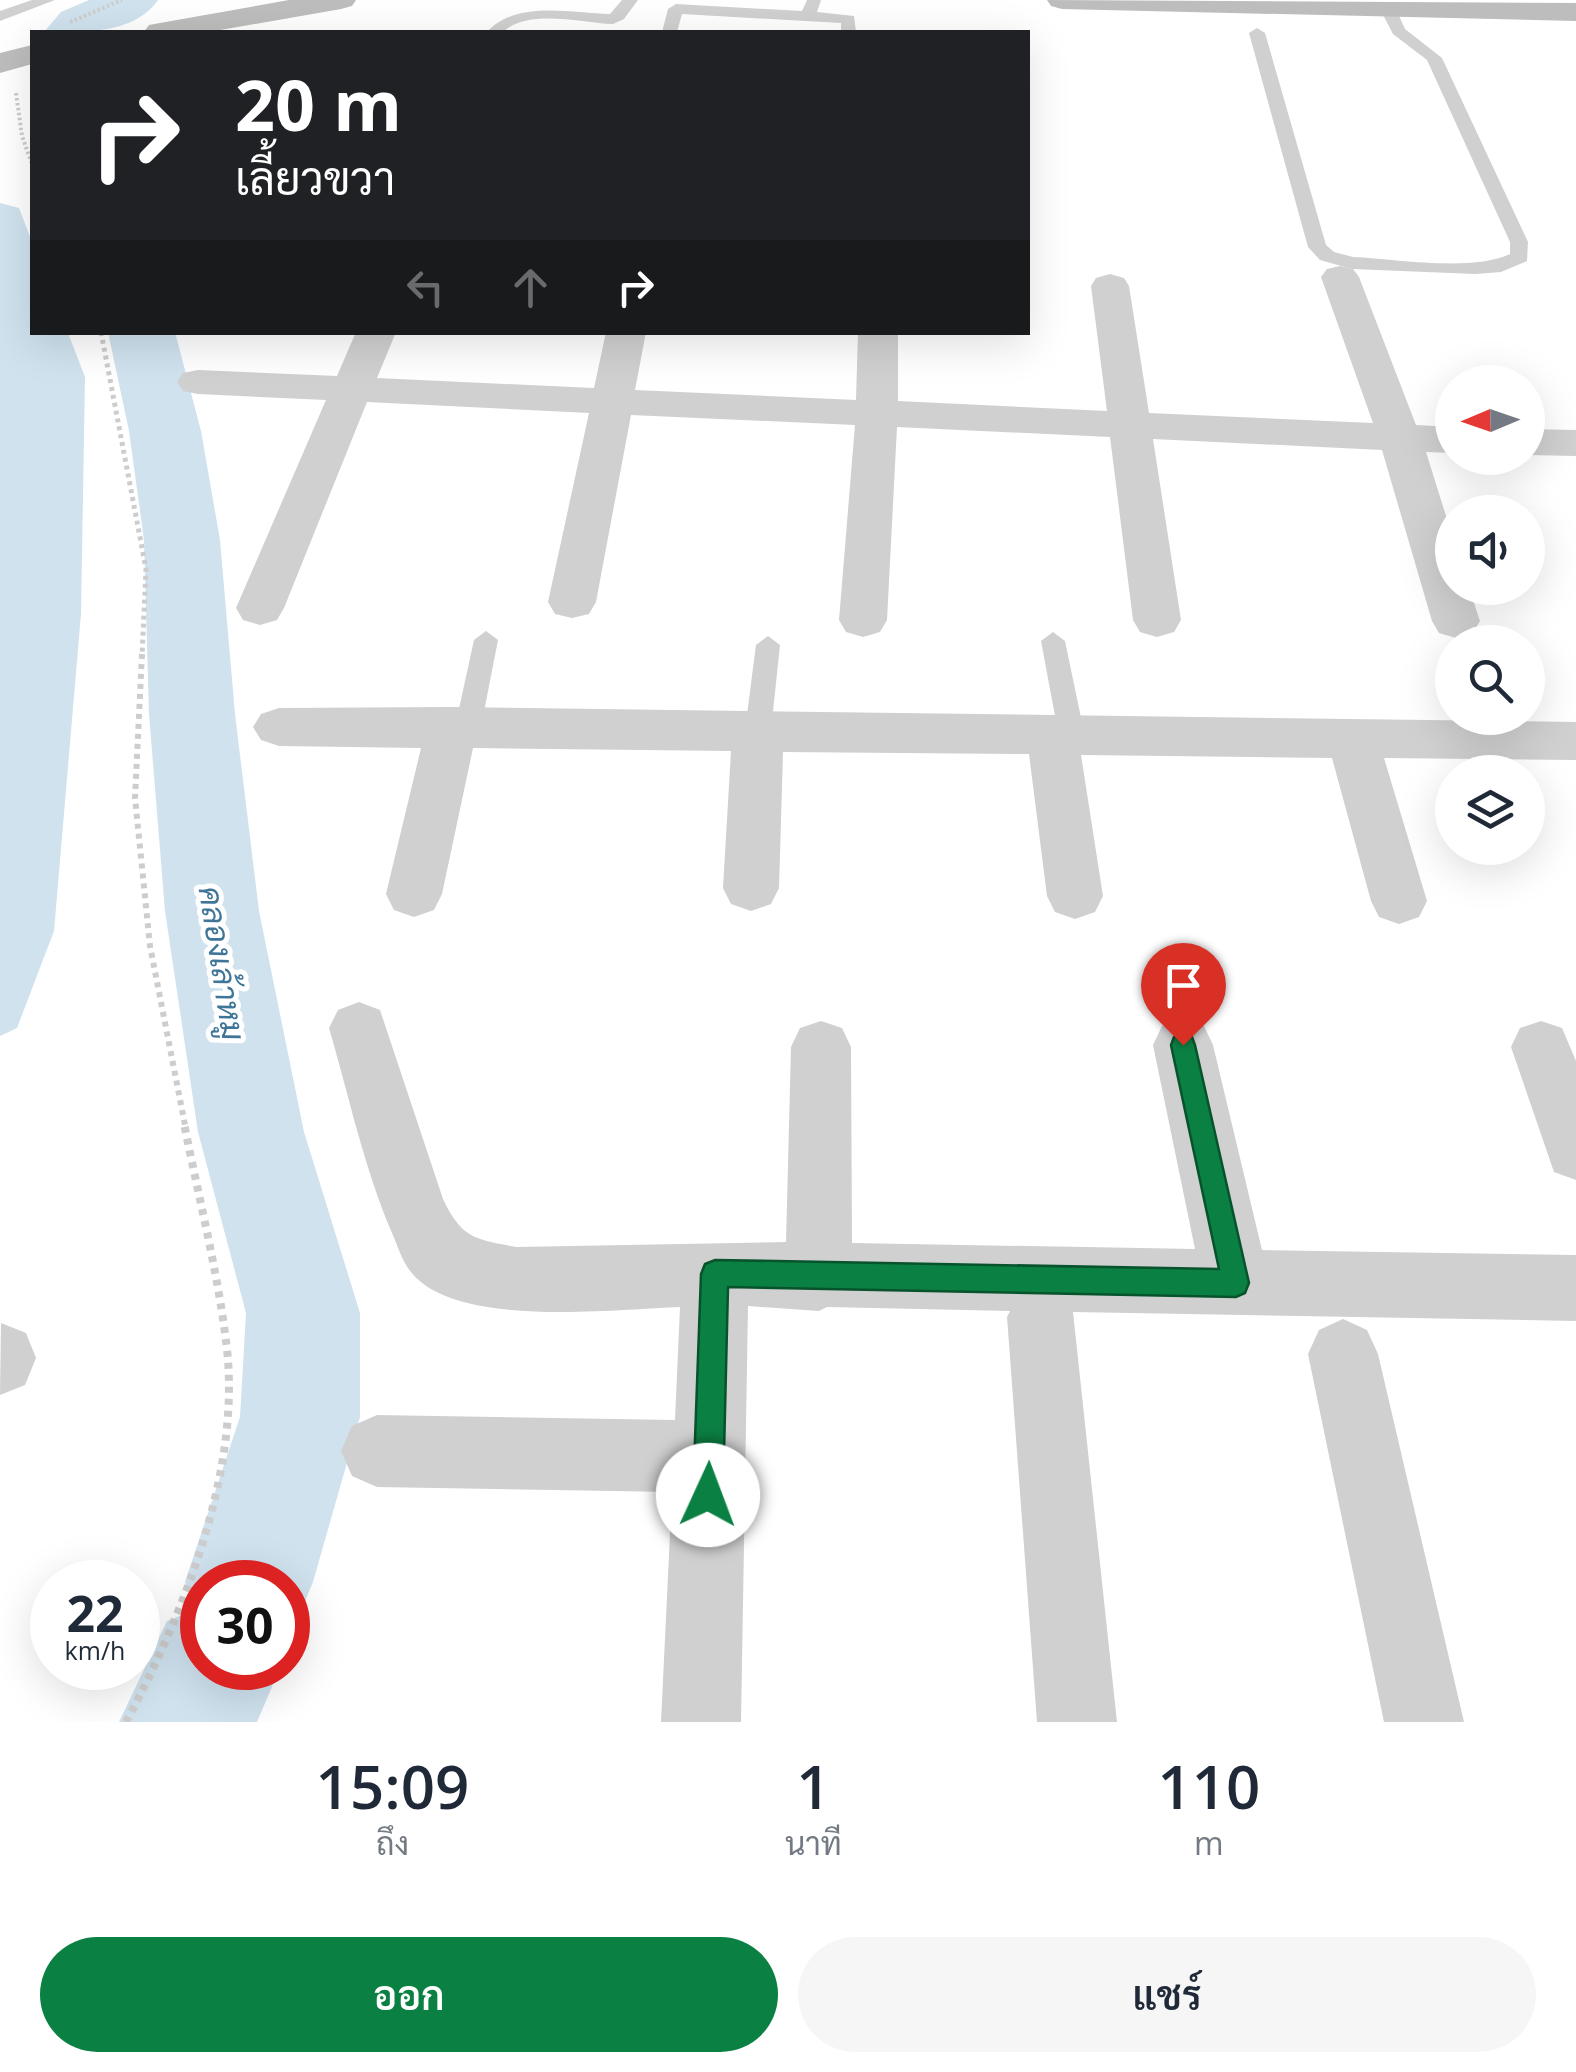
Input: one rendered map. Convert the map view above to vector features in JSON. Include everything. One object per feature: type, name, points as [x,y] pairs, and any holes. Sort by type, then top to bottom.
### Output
[{"type":"street","points":[[171,30],[341,0]]},
{"type":"street","points":[[1062,0],[1576,12]]},
{"type":"street","points":[[1340,277],[1400,438],[1456,621]]},
{"type":"street","points":[[1110,286],[1157,620]]},
{"type":"street","points":[[260,608],[375,335]]},
{"type":"street","points":[[572,602],[625,335]]},
{"type":"street","points":[[863,620],[877,415],[878,335]]},
{"type":"street","points":[[198,382],[352,386],[611,402],[1435,439]]},
{"type":"street","points":[[1545,442],[1576,443]]},
{"type":"street","points":[[414,894],[460,726]]},
{"type":"street","points":[[280,728],[460,726],[1576,741]]},
{"type":"street","points":[[751,888],[758,730]]},
{"type":"street","points":[[1062,737],[1075,896]]},
{"type":"street","points":[[1353,739],[1399,900]]},
{"type":"street","points":[[359,1028],[412,1204],[432,1248],[462,1269],[516,1280],[715,1274],[1576,1288]]},
{"type":"street","points":[[1183,1045],[1236,1283]]},
{"type":"street","points":[[819,1278],[821,1046]]},
{"type":"street","points":[[1541,1047],[1576,1152]]},
{"type":"street","points":[[701,1722],[715,1274]]},
{"type":"street","points":[[1041,1317],[1077,1722]]},
{"type":"street","points":[[1344,1354],[1424,1722]]},
{"type":"street","points":[[378,1451],[709,1457]]},
{"type":"lane","points":[[0,16],[47,0]]},
{"type":"lane","points":[[496,30],[513,19],[534,16],[613,18],[620,16],[630,0]]},
{"type":"lane","points":[[1256,33],[1318,246],[1327,256],[1352,263],[1475,268],[1501,266],[1520,258],[1519,242],[1434,58],[1366,5]]},
{"type":"lane","points":[[671,30],[676,9],[811,8],[849,19],[848,30]]},
{"type":"lane","points":[[460,726],[486,640]]},
{"type":"lane","points":[[1053,640],[1062,737]]},
{"type":"lane","points":[[758,730],[768,645]]},
{"type":"path","points":[[60,26],[122,0]]},
{"type":"path","points":[[20,63],[22,136],[30,158]]},
{"type":"path","points":[[102,335],[146,568],[147,614],[135,798],[150,946],[227,1344],[228,1402],[219,1481],[198,1568],[166,1652],[126,1722]]},
{"type":"water","points":[[0,203],[19,208],[30,237],[30,335],[69,335],[85,377],[81,614],[54,931],[17,1028],[0,1036]]},
{"type":"waterway","name":"คลองเล้าหมู","points":[[72,30],[79,23],[133,0]]},
{"type":"waterway","name":"คลองเล้าหมู","points":[[142,335],[165,431],[182,540],[192,714],[212,911],[251,1132],[303,1313],[300,1417],[256,1560]]},
{"type":"waterway","name":"คลองเล้าหมู","points":[[186,1722],[203,1690]]},
{"type":"route","points":[[708,1495],[715,1274],[1236,1283],[1183,1045]]}]
